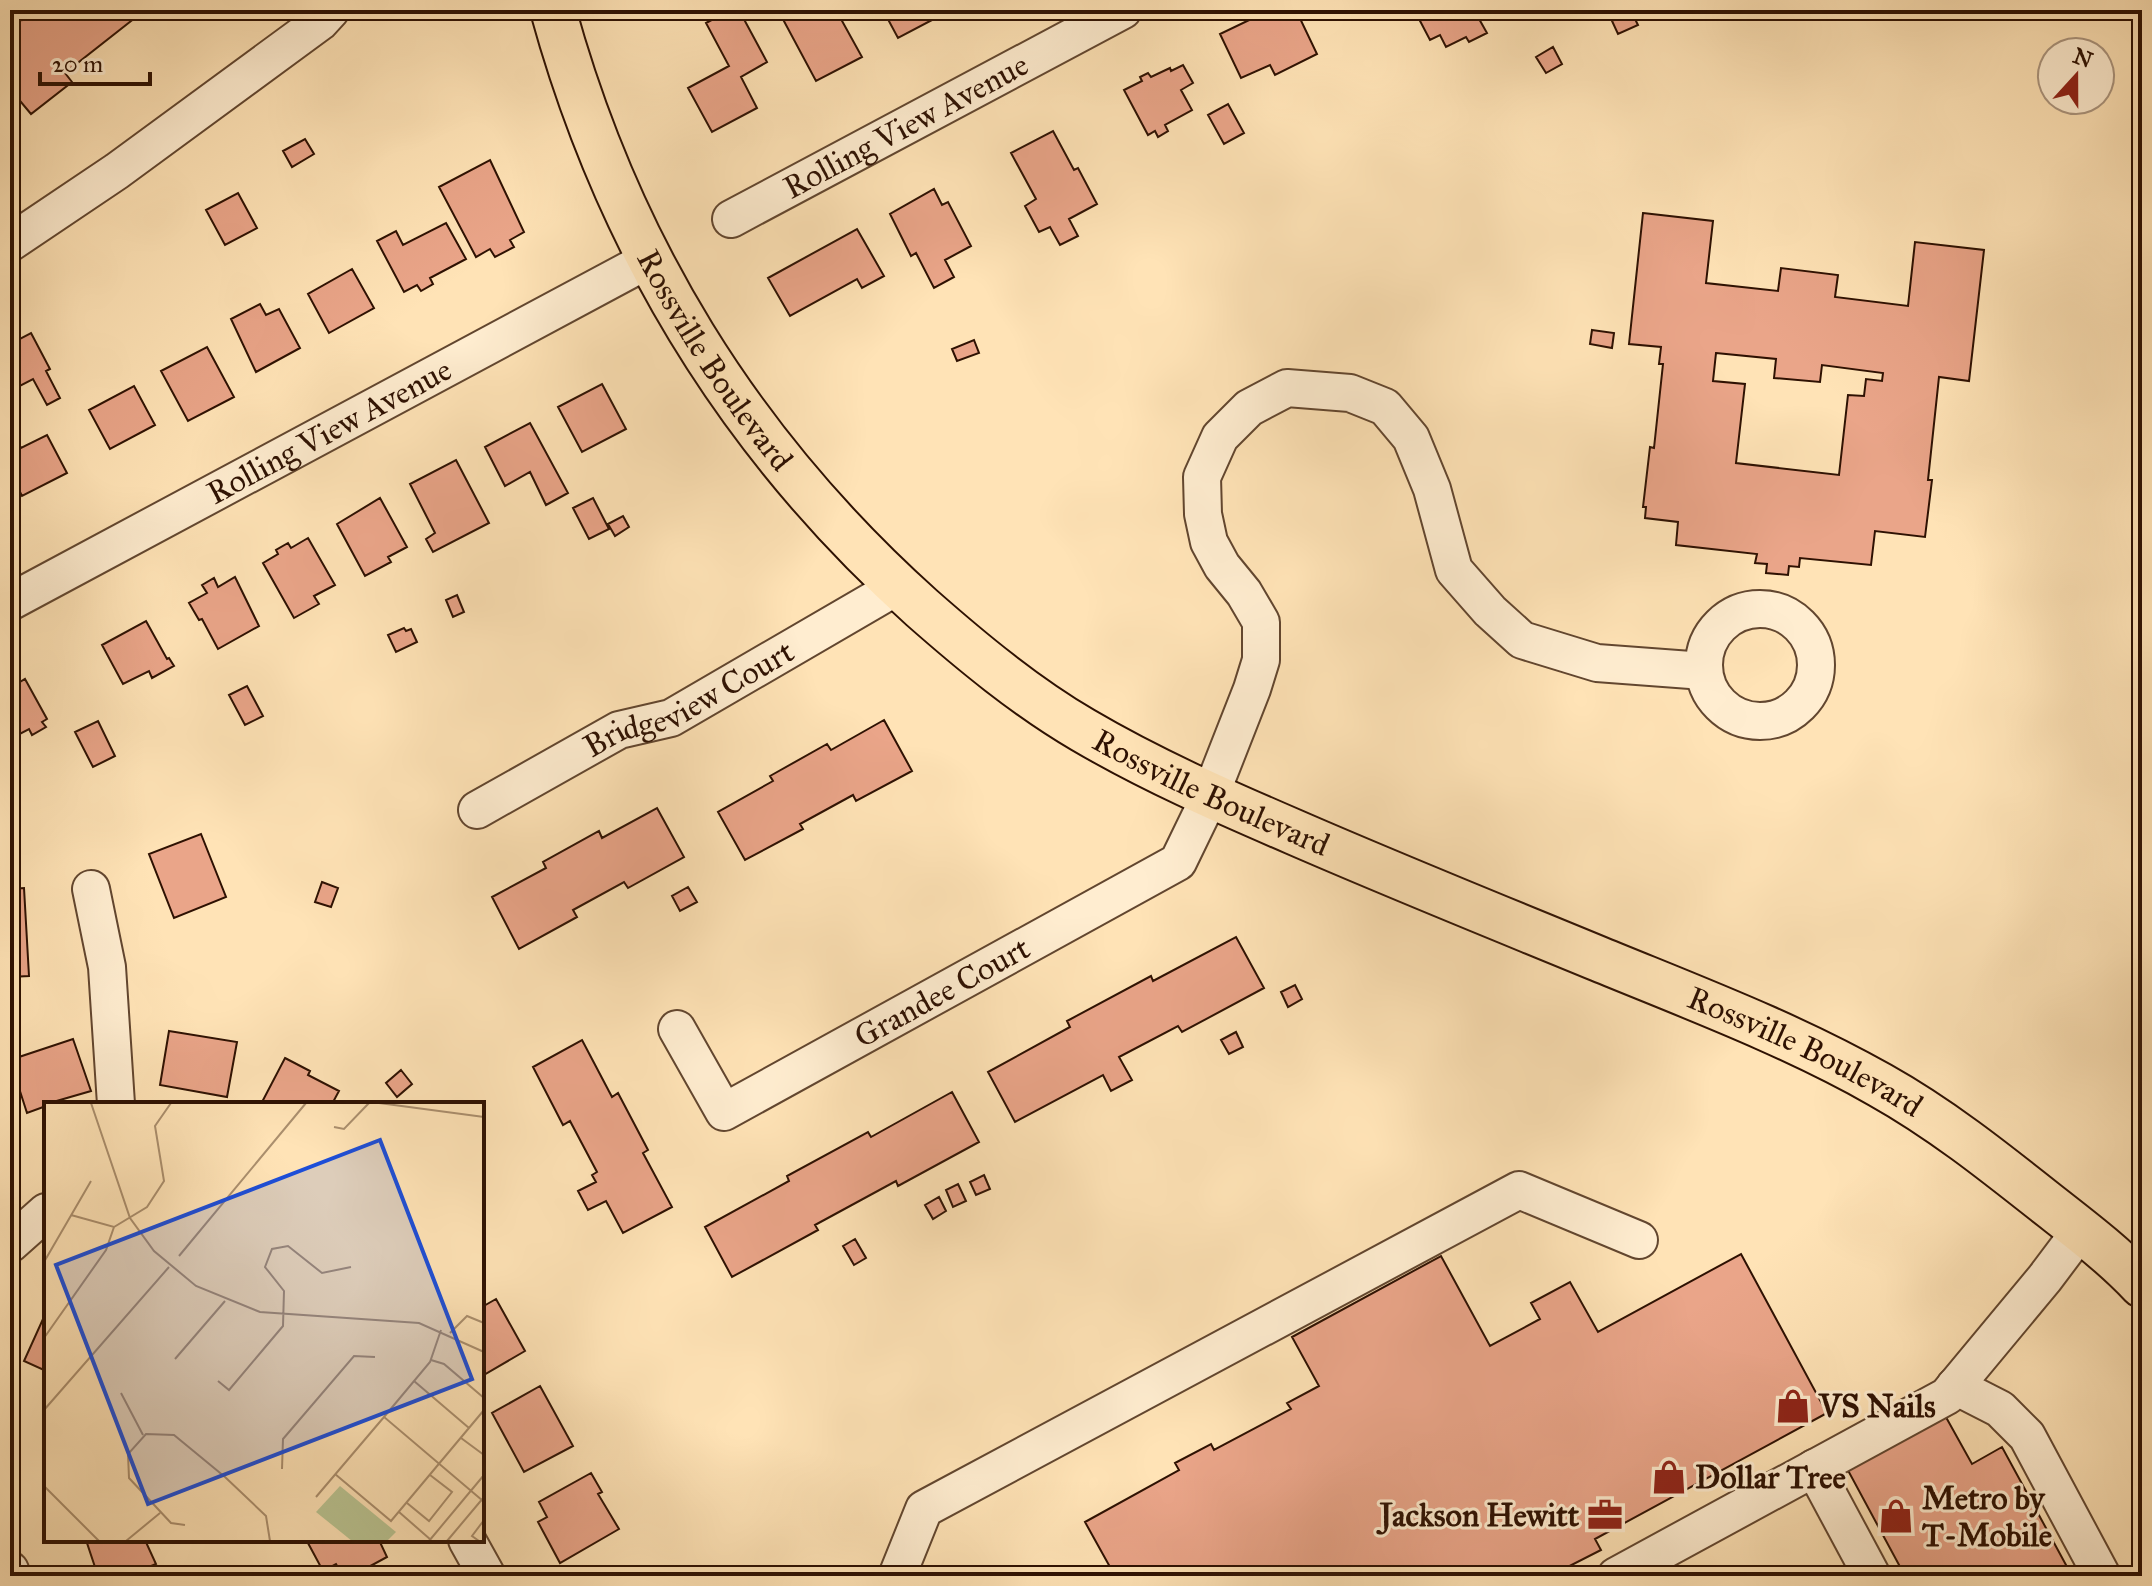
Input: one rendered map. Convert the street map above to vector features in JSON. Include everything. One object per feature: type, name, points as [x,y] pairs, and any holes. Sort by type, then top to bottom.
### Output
[{"type":"main road","name":"Rossville Boulevard","points":[[553,10],[566,60],[594,139],[648,260],[686,327],[761,436],[843,533],[953,636],[1078,727],[1146,765],[1365,863],[1727,1011],[1809,1047],[1884,1087],[1972,1144],[2138,1272]]},
{"type":"street","points":[[10,243],[117,171],[320,22],[331,10]]},
{"type":"street","name":"Rolling View Avenue","points":[[731,219],[1123,10]]},
{"type":"street","name":"Rolling View Avenue","points":[[10,602],[648,260]]},
{"type":"street","points":[[1210,796],[1257,675],[1261,660],[1261,622],[1209,542],[1203,514],[1202,477],[1220,437],[1249,408],[1287,388],[1350,393],[1385,407],[1411,438],[1432,489],[1454,570],[1490,611],[1522,640],[1597,663],[1704,671]]},
{"type":"street","name":"Bridgeview Court","points":[[477,810],[619,730],[671,718],[898,586]]},
{"type":"street","name":"Grandee Court","points":[[677,1029],[724,1112],[1178,862],[1210,796]]},
{"type":"street","points":[[91,889],[107,967],[116,1102]]},
{"type":"street","points":[[897,1576],[924,1509],[1519,1190],[1639,1240]]},
{"type":"street","points":[[10,1244],[44,1214]]},
{"type":"street","points":[[1616,1576],[1947,1396],[2081,1230]]},
{"type":"street","points":[[1955,1386],[2000,1409],[2027,1436],[2102,1576]]},
{"type":"street","points":[[1814,1468],[1872,1576]]},
{"type":"street","points":[[468,1542],[487,1576]]},
{"type":"street","points":[[10,1570],[12,1576]]},
{"type":"building","points":[[14,10],[22,20],[35,10],[145,10],[65,73],[72,82],[31,114],[10,89],[10,14]]},
{"type":"building","points":[[730,10],[739,10],[767,62],[741,77],[757,108],[712,132],[688,88],[729,66],[706,23]]},
{"type":"building","points":[[778,10],[836,10],[862,57],[816,81]]},
{"type":"building","points":[[883,10],[951,10],[898,38]]},
{"type":"building","points":[[1270,10],[1296,10],[1317,54],[1275,75],[1270,65],[1241,78],[1220,34]]},
{"type":"building","points":[[1417,10],[1490,10],[1478,17],[1487,33],[1469,42],[1466,37],[1446,47],[1440,35],[1430,40],[1418,17],[1424,13]]},
{"type":"building","points":[[1631,11],[1638,25],[1618,34],[1612,21]]},
{"type":"building","points":[[1553,47],[1562,64],[1546,73],[1536,57]]},
{"type":"building","points":[[1183,65],[1193,83],[1181,90],[1192,110],[1165,125],[1168,131],[1158,137],[1155,131],[1148,135],[1124,90],[1142,81],[1140,77],[1148,73],[1151,77]]},
{"type":"building","points":[[1228,104],[1244,133],[1224,144],[1208,115]]},
{"type":"building","points":[[1053,131],[1097,204],[1069,219],[1078,236],[1060,245],[1050,227],[1039,232],[1025,206],[1036,199],[1011,153]]},
{"type":"building","points":[[305,139],[314,154],[292,167],[283,151]]},
{"type":"building","points":[[490,160],[524,232],[510,240],[514,247],[495,257],[490,249],[476,257],[439,187]]},
{"type":"building","points":[[934,189],[942,205],[948,202],[971,246],[945,260],[954,277],[934,288],[916,253],[911,256],[890,214]]},
{"type":"building","points":[[238,193],[257,228],[225,245],[206,210]]},
{"type":"building","points":[[1643,213],[1713,221],[1706,283],[1778,291],[1781,268],[1838,275],[1835,297],[1908,306],[1915,242],[1984,250],[1969,381],[1939,377],[1925,537],[1875,531],[1871,565],[1800,558],[1799,567],[1789,566],[1788,575],[1766,573],[1767,564],[1755,563],[1757,554],[1676,545],[1678,522],[1645,518],[1646,507],[1643,507],[1650,447],[1654,448],[1663,364],[1659,364],[1661,347],[1629,344]],"holes":[[[1716,353],[1776,359],[1774,378],[1820,382],[1822,365],[1883,373],[1882,381],[1866,379],[1864,396],[1848,395],[1839,475],[1736,463],[1745,384],[1713,381]]]},
{"type":"building","points":[[446,223],[466,259],[430,278],[433,284],[421,291],[417,285],[404,292],[377,241],[396,231],[403,245]]},
{"type":"building","points":[[857,229],[884,276],[862,288],[857,279],[790,316],[768,278]]},
{"type":"building","points":[[352,269],[374,308],[329,333],[308,294]]},
{"type":"building","points":[[260,304],[266,315],[279,309],[300,348],[256,372],[231,319]]},
{"type":"building","points":[[1592,330],[1614,333],[1612,348],[1590,344]]},
{"type":"building","points":[[31,333],[50,369],[46,371],[60,398],[47,405],[33,379],[12,390],[10,387],[10,344]]},
{"type":"building","points":[[974,340],[979,353],[957,361],[952,349]]},
{"type":"building","points":[[207,347],[234,397],[188,421],[161,371]]},
{"type":"building","points":[[602,384],[626,429],[582,452],[558,407]]},
{"type":"building","points":[[134,386],[155,425],[110,449],[89,410]]},
{"type":"building","points":[[530,423],[568,493],[546,505],[530,472],[505,486],[485,447]]},
{"type":"building","points":[[47,435],[67,473],[22,496],[10,472],[10,445],[17,441],[21,448]]},
{"type":"building","points":[[456,460],[489,523],[433,552],[426,539],[435,533],[410,484]]},
{"type":"building","points":[[380,498],[407,547],[388,557],[391,562],[365,576],[337,524]]},
{"type":"building","points":[[593,498],[609,529],[589,539],[573,508]]},
{"type":"building","points":[[623,516],[629,527],[615,536],[608,524]]},
{"type":"building","points":[[308,538],[335,585],[314,596],[319,604],[294,618],[263,563],[288,543],[291,548]]},
{"type":"building","points":[[235,577],[259,626],[218,649],[202,619],[199,620],[189,603],[207,593],[202,585],[214,578],[218,587]]},
{"type":"building","points":[[457,595],[464,612],[453,617],[446,600]]},
{"type":"building","points":[[146,621],[174,666],[152,678],[149,671],[123,684],[102,645]]},
{"type":"building","points":[[404,628],[406,631],[411,629],[417,642],[396,652],[388,635]]},
{"type":"building","points":[[25,679],[47,719],[42,722],[46,727],[32,735],[29,729],[10,739],[10,688]]},
{"type":"building","points":[[247,686],[263,716],[245,725],[229,695]]},
{"type":"building","points":[[884,720],[912,771],[856,801],[853,795],[800,824],[803,829],[745,860],[718,812],[773,781],[770,776],[827,744],[831,750]]},
{"type":"building","points":[[98,721],[115,756],[93,767],[75,732]]},
{"type":"building","points":[[657,808],[684,857],[628,888],[624,882],[573,910],[577,917],[519,949],[492,897],[546,868],[543,862],[599,831],[602,838]]},
{"type":"building","points":[[201,834],[226,897],[174,918],[149,854]]},
{"type":"building","points":[[322,882],[338,888],[331,907],[315,902]]},
{"type":"building","points":[[688,887],[697,902],[680,911],[672,896]]},
{"type":"building","points":[[24,888],[29,976],[10,977],[10,889]]},
{"type":"building","points":[[1236,937],[1264,988],[1182,1032],[1178,1026],[1119,1057],[1132,1080],[1111,1091],[1103,1075],[1015,1122],[988,1072],[1070,1027],[1067,1021],[1151,976],[1153,981]]},
{"type":"building","points":[[1295,985],[1302,999],[1288,1007],[1281,992]]},
{"type":"building","points":[[169,1031],[237,1042],[227,1097],[160,1085]]},
{"type":"building","points":[[1236,1032],[1243,1047],[1229,1054],[1221,1040]]},
{"type":"building","points":[[73,1039],[91,1091],[44,1102],[44,1107],[27,1113],[10,1060]]},
{"type":"building","points":[[582,1040],[612,1097],[618,1093],[648,1150],[643,1153],[672,1207],[623,1233],[606,1201],[588,1210],[578,1191],[596,1182],[592,1175],[597,1172],[570,1121],[563,1125],[533,1067]]},
{"type":"building","points":[[285,1058],[310,1071],[308,1075],[339,1091],[333,1102],[262,1102]]},
{"type":"building","points":[[401,1070],[412,1084],[397,1097],[386,1083]]},
{"type":"building","points":[[952,1092],[979,1142],[898,1186],[896,1181],[815,1225],[818,1230],[732,1277],[705,1227],[789,1181],[787,1176],[868,1132],[871,1137]]},
{"type":"building","points":[[984,1175],[990,1189],[976,1195],[970,1182]]},
{"type":"building","points":[[958,1184],[966,1201],[953,1207],[946,1190]]},
{"type":"building","points":[[939,1197],[946,1211],[933,1219],[925,1205]]},
{"type":"building","points":[[855,1239],[866,1258],[854,1265],[843,1246]]},
{"type":"building","points":[[1741,1254],[1827,1413],[1595,1539],[1601,1550],[1550,1576],[1115,1576],[1085,1522],[1179,1470],[1175,1463],[1211,1444],[1214,1450],[1291,1409],[1287,1403],[1319,1386],[1292,1337],[1441,1256],[1490,1346],[1540,1319],[1531,1303],[1570,1282],[1598,1332]]},
{"type":"building","points":[[496,1299],[525,1351],[484,1375],[484,1306]]},
{"type":"building","points":[[43,1319],[44,1319],[44,1370],[24,1361]]},
{"type":"building","points":[[540,1386],[573,1446],[524,1472],[492,1413]]},
{"type":"building","points":[[1942,1410],[1972,1464],[2002,1447],[2072,1576],[1905,1576],[1844,1463]]},
{"type":"building","points":[[591,1473],[602,1492],[598,1494],[619,1529],[560,1563],[538,1522],[547,1517],[539,1502]]},
{"type":"building","points":[[87,1542],[146,1542],[156,1564],[127,1576],[98,1576]]},
{"type":"building","points":[[380,1542],[387,1557],[352,1576],[343,1576],[336,1564],[323,1571],[308,1543]]},
{"type":"place","name":"VS Nails","points":[[1793,1406]]},
{"type":"place","name":"Dollar Tree","points":[[1669,1477]]},
{"type":"place","name":"Jackson Hewitt","points":[[1605,1515]]},
{"type":"place","name":"Metro by T-Mobile","points":[[1896,1516]]}]
